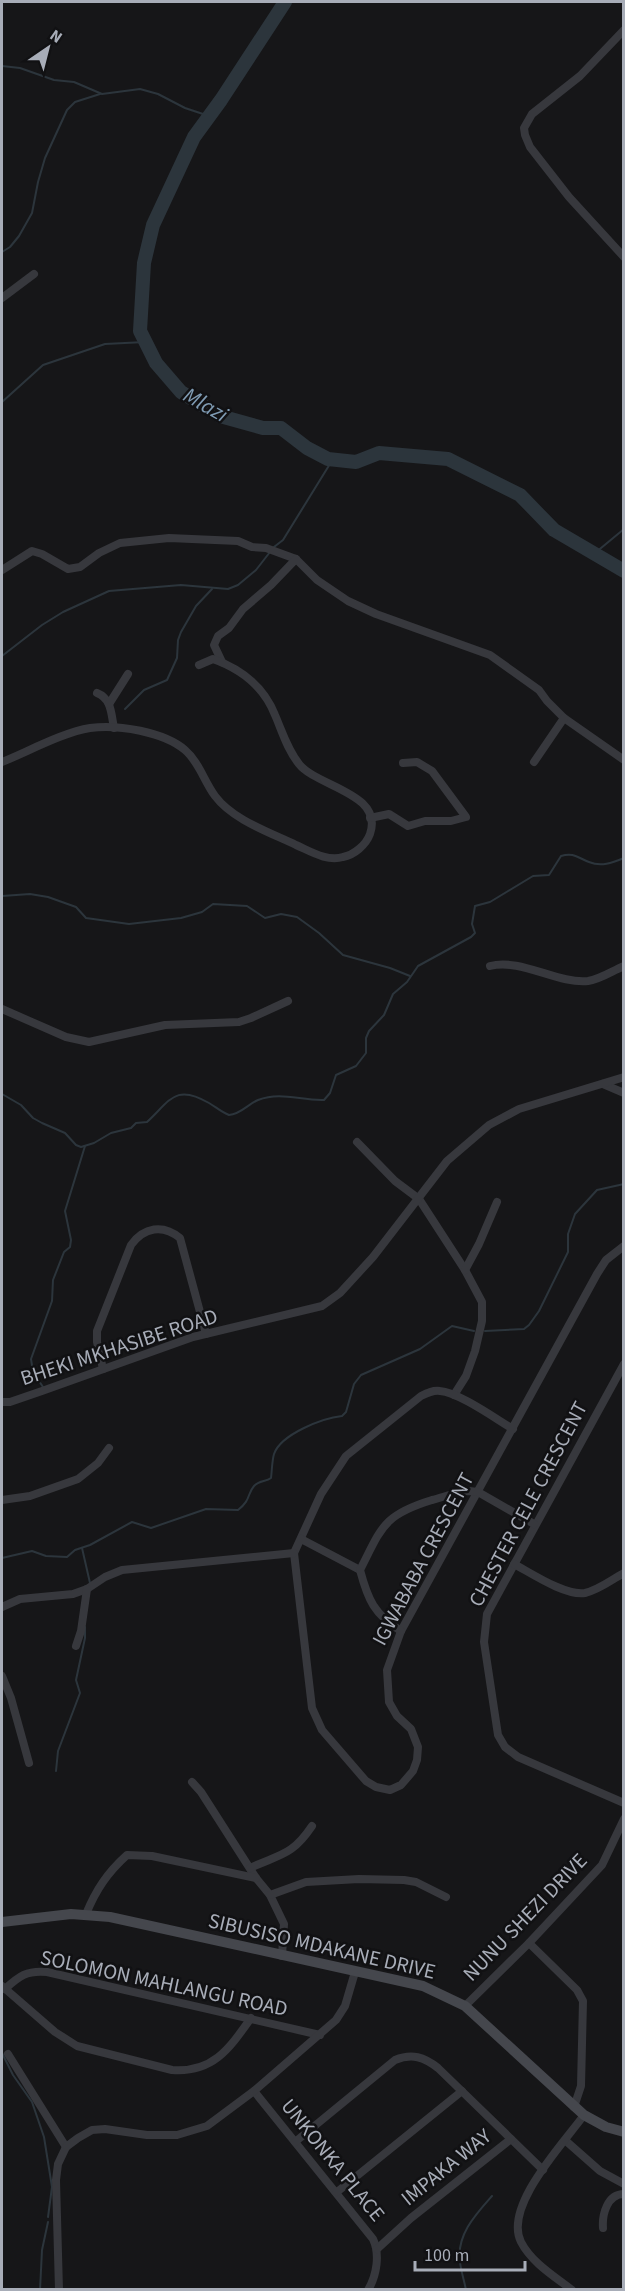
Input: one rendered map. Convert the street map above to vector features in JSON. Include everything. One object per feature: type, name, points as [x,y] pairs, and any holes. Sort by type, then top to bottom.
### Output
[{"type":"street","points":[[624,30],[580,76],[532,114],[524,128],[530,147],[569,197],[624,257]]},
{"type":"street","points":[[2,298],[33,274]]},
{"type":"street","points":[[2,570],[32,551],[68,569],[74,569],[120,543],[169,538],[238,541],[252,547],[266,548],[296,559],[317,580],[348,601],[376,614],[490,655],[539,690],[564,718],[624,760]]},
{"type":"street","points":[[222,662],[214,645],[218,636],[229,628],[243,609],[296,559]]},
{"type":"street","points":[[2,762],[90,728],[114,728],[149,733],[174,742],[190,755],[215,796],[227,808],[319,855],[336,859],[353,853],[369,837],[370,818],[359,800],[302,768],[292,754],[264,693],[250,679],[222,662],[209,659],[199,665]]},
{"type":"street","points":[[109,704],[128,674]]},
{"type":"street","points":[[97,693],[103,695],[109,704],[114,728]]},
{"type":"street","points":[[534,762],[564,718]]},
{"type":"street","points":[[370,818],[389,814],[408,826],[425,821],[451,821],[466,817],[432,771],[417,762],[403,763]]},
{"type":"street","points":[[490,966],[506,965],[572,980],[588,981],[624,966]]},
{"type":"street","points":[[2,1009],[80,1042],[98,1041],[165,1025],[239,1022],[288,1001]]},
{"type":"street","name":"BHEKI MKHASIBE ROAD","points":[[2,1402],[24,1397],[206,1334],[310,1310],[330,1301],[373,1257],[447,1161],[502,1117],[519,1109],[624,1077]]},
{"type":"street","points":[[603,1084],[624,1093]]},
{"type":"street","points":[[357,1142],[396,1180],[419,1198],[465,1270],[482,1302],[482,1316],[471,1364],[454,1395]]},
{"type":"street","points":[[465,1270],[497,1202]]},
{"type":"street","points":[[103,1369],[97,1342],[98,1331],[131,1245],[136,1238],[149,1230],[161,1228],[180,1238],[206,1334]]},
{"type":"street","name":"IGWABABA CRESCENT","points":[[294,1553],[312,1708],[318,1724],[366,1781],[383,1790],[396,1787],[413,1771],[418,1753],[416,1738],[411,1729],[393,1710],[387,1693],[387,1670],[401,1631],[597,1274],[606,1260],[624,1246]]},
{"type":"street","name":"CHESTER CELE CRESCENT","points":[[624,1364],[534,1524],[487,1614],[484,1626],[484,1642],[498,1735],[504,1747],[518,1757],[624,1803]]},
{"type":"street","points":[[2,1607],[20,1599],[58,1597],[87,1589],[105,1577],[122,1570],[294,1553],[321,1494],[346,1456],[421,1396],[432,1391],[454,1395],[513,1429]]},
{"type":"street","points":[[2,1500],[30,1496],[78,1479],[94,1467],[109,1448]]},
{"type":"street","points":[[401,1631],[375,1610],[367,1594],[360,1570],[383,1527],[395,1514],[412,1506],[461,1492],[478,1492],[534,1524]]},
{"type":"street","points":[[301,1539],[360,1570]]},
{"type":"street","points":[[514,1564],[566,1590],[582,1593],[597,1589],[624,1573]]},
{"type":"street","points":[[76,1646],[81,1631],[87,1589]]},
{"type":"street","points":[[2,1676],[11,1698],[29,1762]]},
{"type":"street","points":[[192,1782],[207,1800],[256,1878],[270,1895],[284,1924],[282,1956]]},
{"type":"street","name":"NUNU SHEZI DRIVE","points":[[465,2006],[529,1943],[602,1865],[624,1819]]},
{"type":"street","points":[[250,1868],[285,1855],[302,1840],[312,1826]]},
{"type":"street","points":[[86,1914],[99,1885],[113,1867],[127,1855],[152,1856],[256,1878]]},
{"type":"street","points":[[270,1895],[306,1882],[370,1879],[416,1882],[446,1897]]},
{"type":"street","name":"SIBUSISO MDAKANE DRIVE","points":[[2,1922],[86,1914],[110,1917],[423,1986],[465,2006],[584,2115],[606,2127],[624,2132]]},
{"type":"street","points":[[529,1943],[577,1990],[583,2001],[582,2086],[574,2107]]},
{"type":"street","name":"SOLOMON MAHLANGU ROAD","points":[[3,1987],[28,1972],[47,1972],[320,2035]]},
{"type":"street","points":[[59,2289],[56,2185],[58,2164],[66,2147],[97,2128],[156,2136],[177,2135],[207,2126],[254,2091],[336,2020],[345,2006],[355,1972]]},
{"type":"street","points":[[3,1987],[55,2032],[77,2046],[172,2070],[192,2070],[206,2066],[224,2051],[251,2018]]},
{"type":"street","points":[[8,2054],[66,2147]]},
{"type":"street","points":[[296,2142],[395,2060],[407,2055],[427,2060],[543,2170]]},
{"type":"street","name":"UNKONKA PLACE","points":[[254,2091],[369,2233],[377,2249],[375,2270],[368,2289]]},
{"type":"street","points":[[337,2192],[462,2091]]},
{"type":"street","points":[[572,2289],[536,2262],[527,2251],[519,2237],[520,2210],[543,2170],[584,2115]]},
{"type":"street","name":"IMPAKA WAY","points":[[377,2249],[411,2218],[511,2139]]},
{"type":"street","points":[[566,2141],[600,2171],[624,2184]]},
{"type":"street","points":[[603,2228],[603,2212],[615,2196],[624,2194]]},
{"type":"waterway","name":"Mlazi","points":[[285,2],[194,137],[153,225],[144,263],[140,331],[156,363],[181,392],[220,416],[263,428],[281,428],[307,448],[328,459],[356,462],[379,453],[448,459],[520,495],[554,530],[624,571]]},
{"type":"waterway","points":[[2,66],[20,68],[54,80],[74,82],[102,94],[140,89],[158,94],[185,108],[209,116]]},
{"type":"waterway","points":[[2,252],[10,247],[19,236],[32,213],[45,158],[67,110],[75,102],[100,94]]},
{"type":"waterway","points":[[2,402],[43,365],[105,344],[145,342]]},
{"type":"waterway","points":[[274,547],[283,540],[333,459]]},
{"type":"waterway","points":[[595,553],[624,529]]},
{"type":"waterway","points":[[2,656],[63,612],[109,591],[181,585],[228,589],[238,585],[256,570],[270,552]]},
{"type":"waterway","points":[[125,709],[144,690],[167,680],[177,658],[181,632],[196,606],[212,589]]},
{"type":"waterway","points":[[2,1094],[21,1105],[33,1118],[65,1133],[81,1147],[94,1143],[111,1133],[131,1128],[136,1123],[147,1122],[168,1101],[181,1095],[198,1097],[229,1115],[266,1097],[283,1096],[324,1100],[330,1093],[336,1075],[356,1066],[366,1053],[366,1038],[369,1031],[384,1015],[393,994],[407,982],[418,966],[475,933],[472,924],[475,906],[490,902],[533,876],[549,875],[561,856],[573,855],[598,864],[611,863],[624,858]]},
{"type":"waterway","points":[[2,896],[30,894],[48,897],[76,907],[86,918],[129,924],[181,918],[202,912],[213,904],[247,906],[265,918],[281,914],[297,917],[343,955],[410,976]]},
{"type":"waterway","points":[[43,1387],[33,1372],[31,1359],[52,1301],[53,1280],[64,1252],[70,1247],[71,1240],[65,1211],[85,1146]]},
{"type":"waterway","points":[[485,1331],[524,1329],[529,1325],[539,1311],[568,1252],[568,1234],[575,1214],[597,1190],[624,1184]]},
{"type":"waterway","points":[[2,1558],[32,1551],[46,1556],[67,1557],[75,1550],[90,1545],[132,1522],[151,1528],[206,1509],[238,1510],[256,1484],[271,1478],[274,1454],[285,1440],[304,1428],[342,1416],[346,1412],[354,1384],[361,1375],[420,1349],[452,1326],[474,1331]]},
{"type":"waterway","points":[[82,1548],[90,1583]]},
{"type":"waterway","points":[[56,1771],[58,1751],[80,1693],[76,1680],[85,1638],[85,1627]]},
{"type":"waterway","points":[[2,2053],[13,2075],[32,2102],[44,2137],[52,2187],[48,2217]]},
{"type":"waterway","points":[[466,2290],[460,2262],[461,2243],[469,2226],[492,2196]]},
{"type":"waterway","points":[[40,2290],[42,2250],[48,2222]]}]
